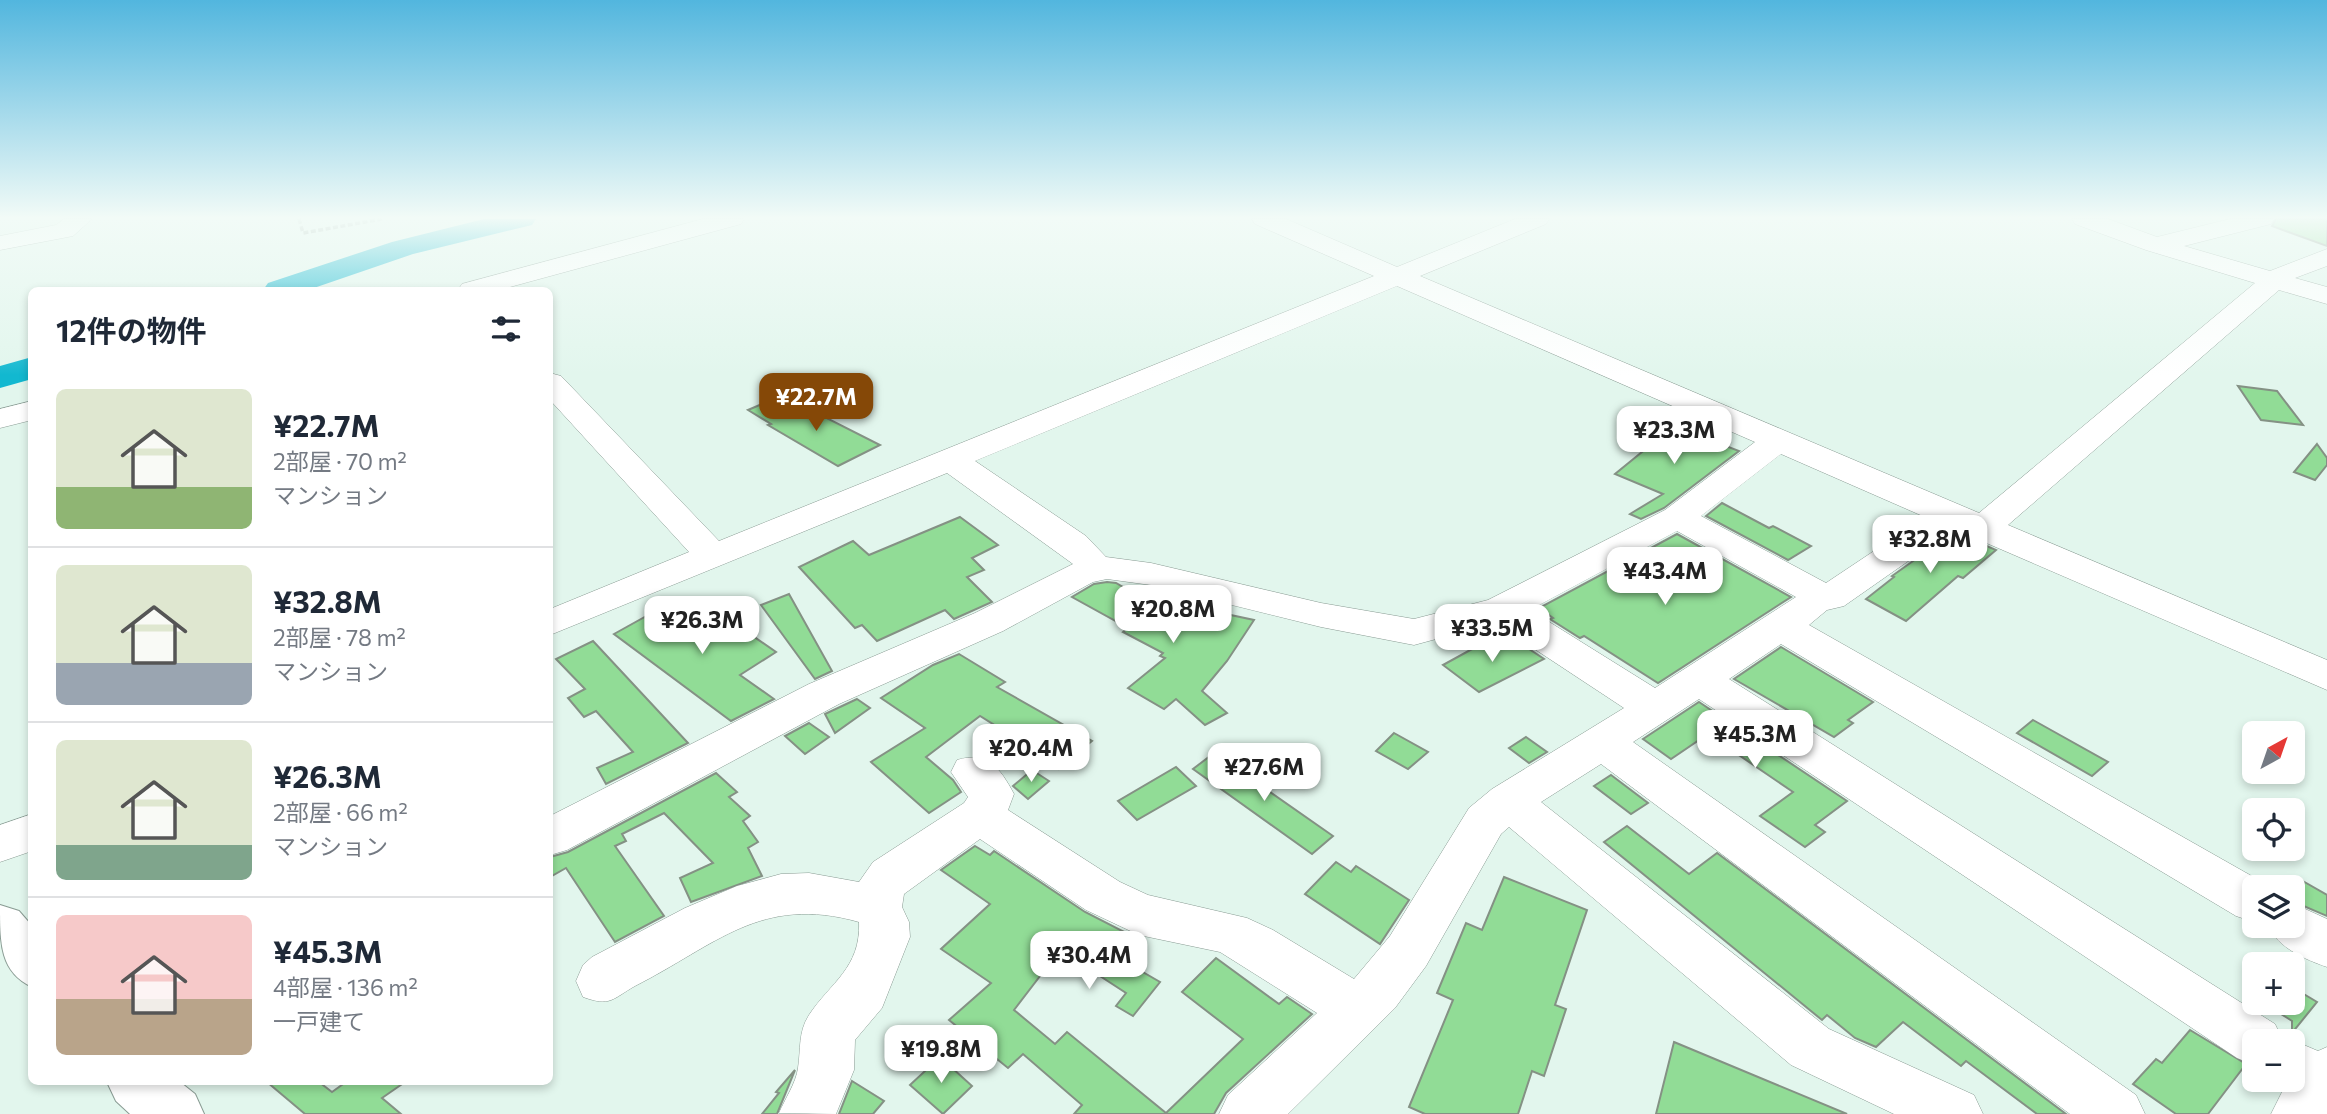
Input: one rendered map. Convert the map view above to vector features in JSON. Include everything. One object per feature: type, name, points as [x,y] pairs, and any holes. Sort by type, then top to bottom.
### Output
[{"type":"highway","points":[[0,927],[28,959]]},
{"type":"highway","points":[[141,1085],[174,1114]]},
{"type":"street","points":[[482,287],[541,271]]},
{"type":"street","points":[[1383,271],[2327,676]]},
{"type":"street","points":[[553,622],[1412,271]]},
{"type":"street","points":[[2242,271],[2327,296]]},
{"type":"street","points":[[1677,517],[1803,584],[1816,597],[1830,598],[1967,522],[2282,274],[2290,271]]},
{"type":"street","points":[[553,385],[713,556]]},
{"type":"street","points":[[0,419],[28,411]]},
{"type":"street","points":[[553,835],[824,694],[989,622],[1066,580],[1095,569],[1152,573],[1321,615],[1413,632],[1501,609],[1677,517],[1777,441]]},
{"type":"street","points":[[951,460],[1073,544],[1088,557],[1095,569]]},
{"type":"street","points":[[1248,1114],[1358,1010],[1409,951],[1485,821],[1508,801],[1808,608],[1816,597]]},
{"type":"street","points":[[1501,609],[1655,708]]},
{"type":"street","points":[[1780,626],[2242,895]]},
{"type":"street","points":[[1699,679],[2242,1032]]},
{"type":"street","points":[[1602,742],[2116,1114]]},
{"type":"street","points":[[808,1113],[826,1070],[828,1032],[863,992],[886,937],[884,922],[877,907],[880,889],[890,876],[976,794],[1103,896],[1139,914],[1230,933],[1255,945],[1358,1010]]},
{"type":"street","points":[[1508,801],[1810,1046],[1954,1114]]},
{"type":"street","points":[[0,844],[28,834]]},
{"type":"street","points":[[602,981],[607,975],[642,958],[688,930],[763,896],[788,892],[840,895],[877,907]]},
{"type":"street","points":[[2305,932],[2327,945]]},
{"type":"building","points":[[2238,386],[2277,391],[2303,425],[2261,420]]},
{"type":"building","points":[[769,401],[791,413],[805,407],[880,445],[838,466],[768,425],[771,424],[748,410]]},
{"type":"building","points":[[1674,426],[1739,451],[1664,508],[1641,519],[1630,514],[1663,494],[1615,474]]},
{"type":"building","points":[[2317,444],[2327,458],[2327,465],[2315,480],[2294,472]]},
{"type":"building","points":[[1722,503],[1811,546],[1788,560],[1706,516]]},
{"type":"building","points":[[960,517],[998,545],[972,558],[984,570],[967,577],[992,602],[954,619],[945,610],[877,641],[862,625],[855,628],[799,567],[853,541],[869,555]]},
{"type":"building","points":[[1954,532],[1996,550],[1963,578],[1958,576],[1906,621],[1866,599],[1894,577],[1892,576]]},
{"type":"building","points":[[1677,534],[1791,597],[1658,683],[1584,636],[1580,638],[1550,619],[1553,618],[1539,608]]},
{"type":"building","points":[[1116,583],[1137,595],[1254,620],[1227,661],[1202,691],[1227,713],[1205,725],[1176,699],[1164,709],[1128,688],[1165,658],[1160,656],[1163,653],[1123,632],[1128,628],[1072,597],[1094,584]]},
{"type":"building","points":[[789,594],[832,671],[815,679],[761,605]]},
{"type":"building","points":[[679,598],[730,633],[740,627],[776,652],[740,675],[774,699],[731,721],[614,634]]},
{"type":"building","points":[[1514,639],[1544,659],[1479,692],[1443,665],[1483,643],[1493,650]]},
{"type":"building","points":[[593,641],[688,743],[606,784],[597,768],[633,752],[596,711],[584,717],[568,698],[585,689],[556,659]]},
{"type":"building","points":[[1781,647],[1873,702],[1848,720],[1853,723],[1834,737],[1734,679]]},
{"type":"building","points":[[959,654],[1005,682],[997,687],[1092,741],[1058,769],[1033,753],[1036,751],[980,716],[926,757],[953,780],[961,792],[929,813],[871,762],[925,728],[881,698],[933,665]]},
{"type":"building","points":[[857,699],[870,708],[835,733],[825,714]]},
{"type":"building","points":[[1699,702],[1847,801],[1815,825],[1825,832],[1805,847],[1760,816],[1793,792],[1708,734],[1671,759],[1643,739]]},
{"type":"building","points":[[2033,720],[2108,762],[2092,776],[2017,733]]},
{"type":"building","points":[[809,723],[829,737],[805,754],[785,736]]},
{"type":"building","points":[[1394,733],[1428,752],[1408,769],[1376,751]]},
{"type":"building","points":[[1526,737],[1547,752],[1529,763],[1509,748]]},
{"type":"building","points":[[1214,753],[1333,836],[1312,854],[1193,769]]},
{"type":"building","points":[[1176,767],[1196,786],[1137,820],[1118,801]]},
{"type":"building","points":[[1032,770],[1049,781],[1028,799],[1013,786]]},
{"type":"building","points":[[716,773],[737,792],[729,797],[750,816],[743,821],[758,842],[748,848],[762,876],[691,902],[680,878],[713,863],[664,813],[622,834],[626,841],[615,846],[664,916],[615,942],[566,868],[553,875],[553,856],[568,852]]},
{"type":"building","points":[[1611,775],[1648,803],[1631,814],[1594,786]]},
{"type":"building","points":[[1627,826],[1689,874],[1717,853],[2066,1114],[2037,1114],[1966,1061],[1961,1066],[1903,1022],[1876,1047],[1855,1038],[1827,1015],[1822,1020],[1604,842]]},
{"type":"building","points":[[975,846],[990,855],[994,851],[1085,912],[1140,940],[1122,960],[1160,982],[1133,1016],[1116,1006],[1126,993],[1060,950],[1014,1010],[1055,1044],[1067,1032],[1166,1113],[1243,1039],[1182,992],[1216,958],[1279,1004],[1287,997],[1312,1014],[1226,1093],[1214,1114],[1074,1114],[1082,1105],[1023,1054],[1008,1068],[949,1020],[991,983],[941,949],[990,904],[941,870]]},
{"type":"building","points":[[1336,862],[1351,872],[1356,866],[1409,900],[1380,944],[1305,894]]},
{"type":"building","points":[[1504,877],[1587,910],[1555,1005],[1566,1009],[1544,1076],[1532,1071],[1518,1114],[1425,1114],[1409,1107],[1453,1000],[1437,993],[1466,923],[1482,930]]},
{"type":"building","points":[[2305,882],[2327,895],[2327,916],[2305,907]]},
{"type":"building","points":[[2305,995],[2317,1002],[2295,1029],[2292,1029],[2292,1021],[2283,1015],[2305,1015]]},
{"type":"building","points":[[2190,1030],[2242,1062],[2242,1069],[2208,1114],[2176,1114],[2133,1084],[2156,1059],[2162,1063]]},
{"type":"building","points":[[1674,1042],[1847,1114],[1656,1114]]},
{"type":"building","points":[[940,1057],[972,1086],[943,1114],[910,1085]]},
{"type":"building","points":[[795,1070],[777,1114],[762,1114],[779,1093],[776,1092]]},
{"type":"building","points":[[852,1081],[884,1101],[873,1114],[839,1114]]},
{"type":"building","points":[[271,1085],[323,1085],[332,1092],[342,1085],[401,1085],[382,1098],[401,1114],[305,1114]]},
{"type":"waterway","points":[[288,287],[335,271]]},
{"type":"waterway","points":[[0,377],[28,368]]}]
